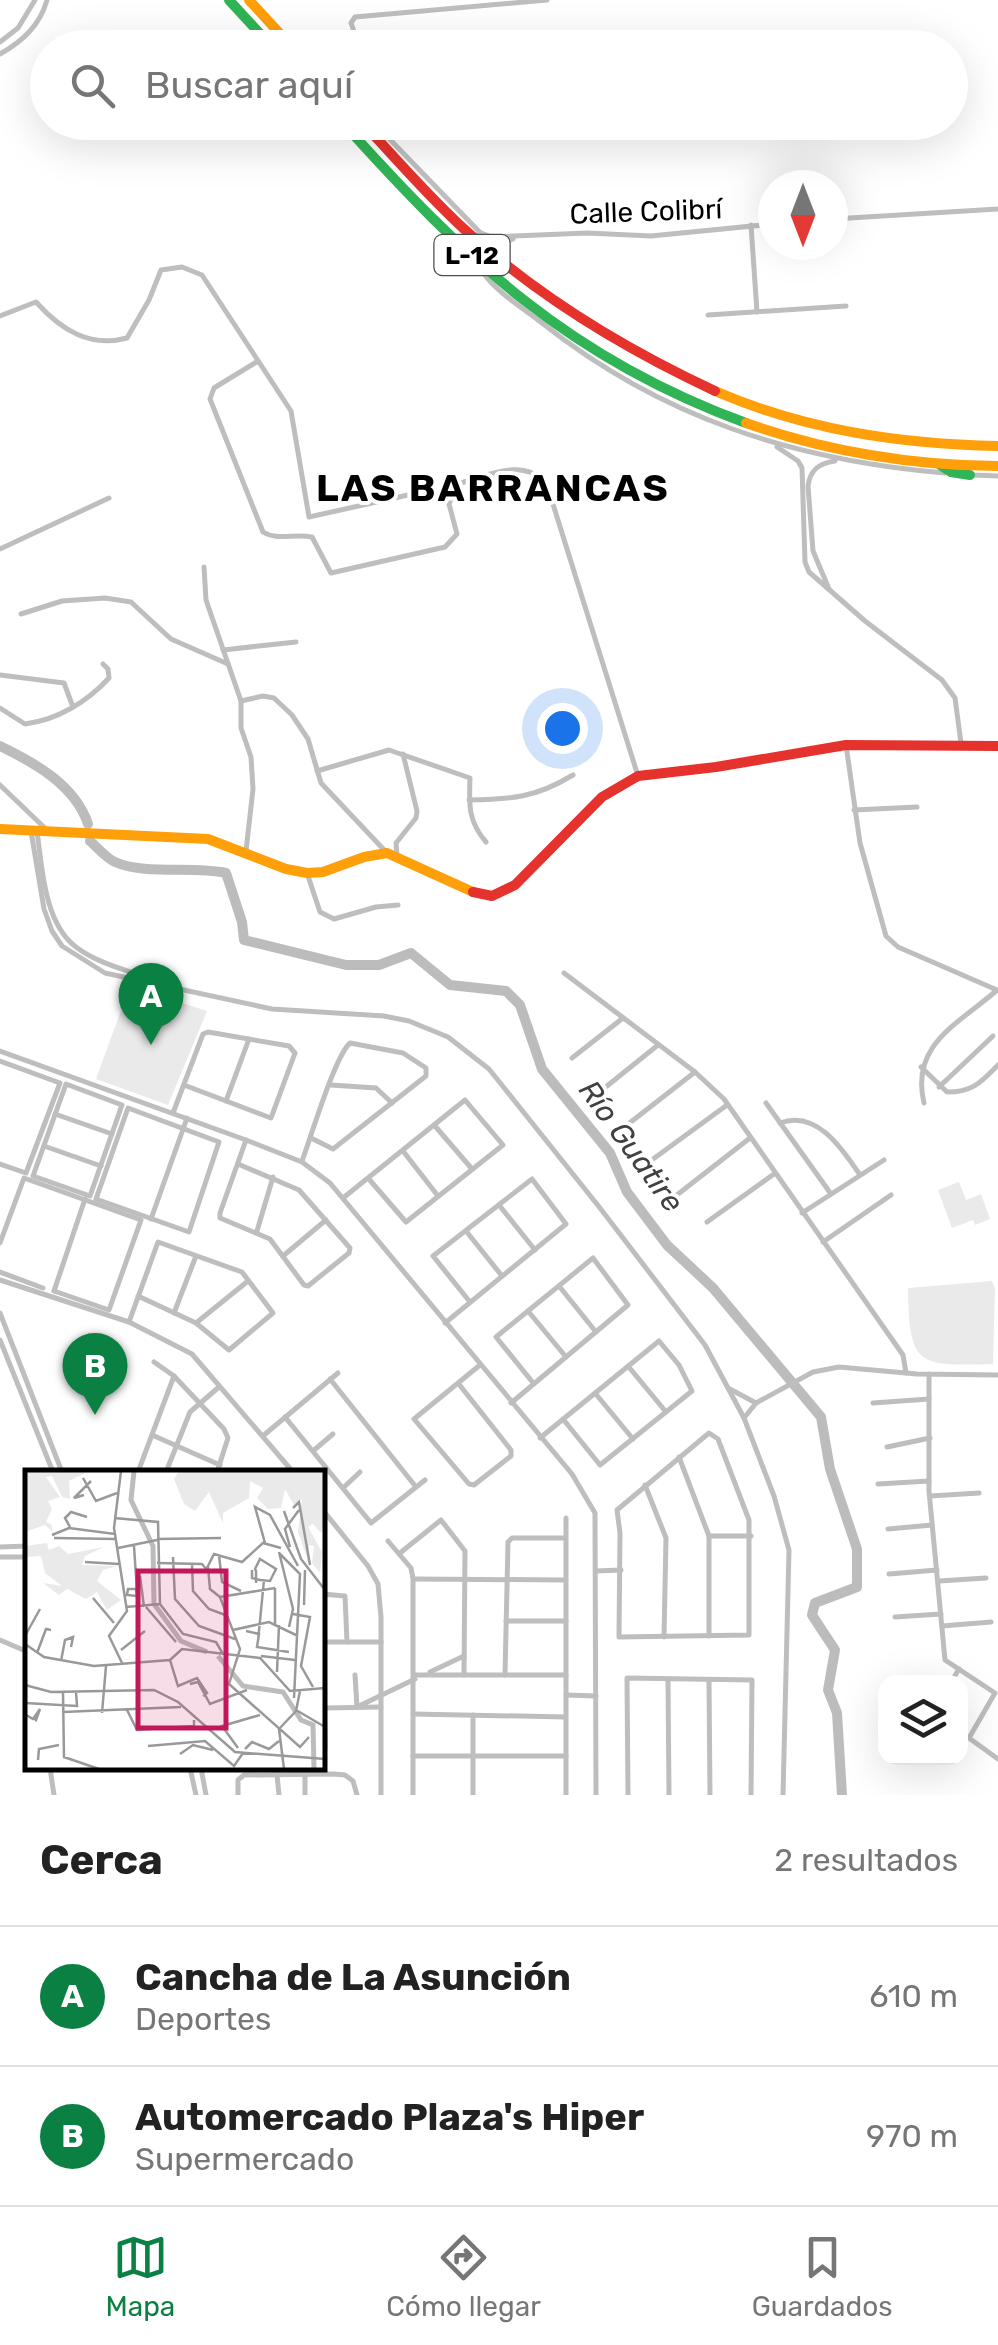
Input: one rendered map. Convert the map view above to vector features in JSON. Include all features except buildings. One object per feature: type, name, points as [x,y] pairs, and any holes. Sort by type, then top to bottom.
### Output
[{"type":"main road","points":[[230,0],[257,30]]},
{"type":"main road","points":[[249,0],[276,30]]},
{"type":"main road","name":"L-12","points":[[360,140],[465,248],[539,314],[648,383],[781,436],[816,445],[998,466]]},
{"type":"main road","name":"L-12","points":[[379,140],[476,240],[545,296],[611,340],[689,382],[774,413],[879,437],[998,446]]},
{"type":"main road","points":[[899,468],[930,461],[951,472],[970,475]]},
{"type":"main road","points":[[0,829],[208,840],[306,873],[323,872],[371,855],[392,854],[468,891],[499,895],[515,885],[602,797],[638,776],[846,745],[998,746]]},
{"type":"street","points":[[0,42],[18,28],[36,0]]},
{"type":"street","points":[[31,30],[47,0]]},
{"type":"street","points":[[354,30],[351,23],[356,17],[547,0]]},
{"type":"street","points":[[0,54],[30,31]]},
{"type":"street","name":"L-12","points":[[391,140],[479,232],[542,286],[545,296]]},
{"type":"street","points":[[848,219],[998,209]]},
{"type":"street","points":[[750,225],[757,312]]},
{"type":"street","name":"Calle Colibrí","points":[[479,232],[491,237],[587,233],[651,236],[758,225]]},
{"type":"street","points":[[504,256],[501,244],[521,237]]},
{"type":"street","name":"L-12","points":[[465,248],[500,290],[558,336],[630,384],[693,416],[771,442],[849,460],[998,476]]},
{"type":"street","points":[[0,316],[36,302],[56,325],[104,344],[127,338],[161,270],[182,267],[202,275],[290,411],[310,517],[408,495]]},
{"type":"street","points":[[708,314],[846,306]]},
{"type":"street","points":[[258,361],[214,388],[210,399],[263,532],[271,537],[312,537],[331,573],[445,548],[456,534],[449,504],[457,484],[516,468],[540,475],[547,485],[638,776]]},
{"type":"street","points":[[771,442],[802,468],[804,562],[809,572],[951,690],[961,744]]},
{"type":"street","points":[[831,592],[812,552],[808,486],[819,465],[849,460]]},
{"type":"street","points":[[0,549],[109,498]]},
{"type":"street","points":[[204,567],[206,600],[241,701],[241,728],[251,757],[253,789],[246,851]]},
{"type":"street","points":[[21,614],[62,601],[106,598],[131,602],[171,639],[228,664]]},
{"type":"street","points":[[223,650],[296,642]]},
{"type":"street","points":[[0,708],[18,722],[30,724],[73,707],[108,678],[110,674],[104,664]]},
{"type":"street","points":[[0,675],[64,683],[73,707]]},
{"type":"street","points":[[241,701],[274,698],[308,739],[321,783],[392,854],[417,811],[403,754]]},
{"type":"street","points":[[846,745],[854,810],[888,940],[997,989],[930,1049],[921,1067],[924,1103]]},
{"type":"street","points":[[317,771],[389,750],[470,778],[469,813],[486,842]]},
{"type":"street","points":[[470,800],[522,799],[573,775]]},
{"type":"street","points":[[0,785],[43,831],[44,909],[62,946],[105,973],[272,1009],[384,1016],[410,1021],[448,1038],[489,1069],[576,1177],[704,1345],[744,1418],[774,1496],[789,1550],[783,1795]]},
{"type":"street","points":[[854,810],[917,807]]},
{"type":"street","points":[[306,873],[320,912],[334,919],[398,905]]},
{"type":"street","points":[[564,974],[695,1072],[728,1105],[902,1355],[906,1373]]},
{"type":"street","points":[[572,1058],[623,1018]]},
{"type":"street","points":[[173,1113],[202,1034],[289,1046],[296,1053],[271,1118],[184,1085]]},
{"type":"street","points":[[939,1087],[993,1036]]},
{"type":"street","points":[[226,1101],[248,1039]]},
{"type":"street","points":[[302,1162],[344,1048],[350,1043],[390,1048],[426,1068],[427,1073],[333,1150],[311,1138]]},
{"type":"street","points":[[602,1090],[658,1045]]},
{"type":"street","points":[[0,1164],[26,1173],[60,1082],[0,1061],[2,1052],[302,1162],[344,1198],[572,1474],[594,1514],[596,1795]]},
{"type":"street","points":[[921,1067],[947,1092],[973,1089],[998,1064]]},
{"type":"street","points":[[628,1125],[695,1072]]},
{"type":"street","points":[[66,1084],[94,1095],[122,1105],[90,1196],[33,1176],[66,1084]]},
{"type":"street","points":[[93,1085],[94,1095]]},
{"type":"street","points":[[331,1085],[376,1088],[392,1103]]},
{"type":"street","points":[[94,1095],[101,1088]]},
{"type":"street","points":[[344,1198],[368,1178],[465,1100],[502,1145],[406,1222],[368,1178]]},
{"type":"street","points":[[766,1103],[831,1194]]},
{"type":"street","points":[[650,1162],[728,1105]]},
{"type":"street","points":[[128,1108],[219,1142],[190,1232],[151,1218],[96,1200],[128,1108]]},
{"type":"street","points":[[55,1114],[112,1134]]},
{"type":"street","points":[[151,1218],[187,1118]]},
{"type":"street","points":[[780,1123],[795,1120],[834,1138],[860,1176]]},
{"type":"street","points":[[434,1125],[472,1169]]},
{"type":"street","points":[[673,1198],[750,1138]]},
{"type":"street","points":[[238,1164],[299,1190],[350,1248],[349,1253],[308,1286],[304,1285],[270,1239],[220,1218],[238,1164],[246,1140]]},
{"type":"street","points":[[44,1146],[100,1166]]},
{"type":"street","points":[[403,1150],[438,1196]]},
{"type":"street","points":[[802,1213],[884,1160]]},
{"type":"street","points":[[708,1222],[775,1173]]},
{"type":"street","points":[[257,1231],[273,1177]]},
{"type":"street","points":[[0,1243],[24,1178],[141,1220],[108,1310],[0,1280]]},
{"type":"street","points":[[445,1323],[566,1224],[532,1179],[433,1256],[470,1302]]},
{"type":"street","points":[[823,1242],[891,1195]]},
{"type":"street","points":[[53,1293],[84,1199]]},
{"type":"street","points":[[499,1205],[534,1250]]},
{"type":"street","points":[[283,1256],[326,1220]]},
{"type":"street","points":[[466,1230],[502,1276]]},
{"type":"street","points":[[129,1322],[138,1296],[158,1242],[242,1272],[273,1313],[229,1350],[196,1323],[138,1296]]},
{"type":"street","points":[[174,1313],[196,1256]]},
{"type":"street","points":[[512,1403],[628,1305],[592,1258],[496,1337],[534,1384]]},
{"type":"street","points":[[0,1272],[42,1288]]},
{"type":"street","points":[[196,1323],[248,1281]]},
{"type":"street","points":[[559,1286],[596,1332]]},
{"type":"street","points":[[53,1293],[129,1322],[192,1354],[292,1470]]},
{"type":"street","points":[[528,1311],[566,1358]]},
{"type":"street","points":[[0,1313],[61,1470]]},
{"type":"street","points":[[0,1340],[51,1470]]},
{"type":"street","points":[[540,1438],[563,1419],[628,1366],[659,1341],[692,1391],[600,1465],[563,1419]]},
{"type":"street","points":[[152,1435],[218,1469],[228,1438],[174,1376],[154,1362]]},
{"type":"street","points":[[458,1383],[511,1450],[510,1456],[474,1485],[469,1484],[414,1419],[458,1383],[480,1365]]},
{"type":"street","points":[[628,1366],[666,1412]]},
{"type":"street","points":[[744,1418],[756,1403],[813,1372],[839,1367],[998,1375]]},
{"type":"street","points":[[264,1435],[338,1373]]},
{"type":"street","points":[[929,1374],[929,1481],[945,1660],[994,1693],[970,1738],[998,1760]]},
{"type":"street","points":[[139,1470],[174,1376]]},
{"type":"street","points":[[330,1379],[416,1487]]},
{"type":"street","points":[[167,1470],[190,1412],[219,1387]]},
{"type":"street","points":[[728,1388],[756,1403]]},
{"type":"street","points":[[595,1393],[633,1438]]},
{"type":"street","points":[[873,1403],[929,1399]]},
{"type":"street","points":[[285,1417],[372,1522],[424,1480]]},
{"type":"street","points":[[709,1433],[718,1439],[750,1520],[750,1636],[619,1638],[621,1570],[617,1510],[646,1485],[709,1433]]},
{"type":"street","points":[[313,1451],[333,1434]]},
{"type":"street","points":[[887,1447],[930,1438]]},
{"type":"street","points":[[679,1457],[709,1536],[709,1636]]},
{"type":"street","points":[[343,1488],[360,1472]]},
{"type":"street","points":[[878,1484],[929,1481]]},
{"type":"street","points":[[646,1485],[666,1538],[664,1637]]},
{"type":"street","points":[[930,1496],[979,1493]]},
{"type":"street","points":[[325,1513],[378,1584],[380,1795]]},
{"type":"street","points":[[566,1518],[566,1795]]},
{"type":"street","points":[[400,1553],[441,1520],[465,1551],[464,1675]]},
{"type":"street","points":[[888,1529],[932,1526]]},
{"type":"street","points":[[709,1536],[752,1536]]},
{"type":"street","points":[[506,1675],[508,1542],[512,1538],[566,1538]]},
{"type":"street","points":[[388,1540],[410,1568],[413,1580],[412,1795]]},
{"type":"street","points":[[0,1558],[25,1557]]},
{"type":"street","points":[[596,1571],[621,1570]]},
{"type":"street","points":[[889,1574],[937,1570]]},
{"type":"street","points":[[938,1581],[986,1578]]},
{"type":"street","points":[[413,1580],[566,1580]]},
{"type":"street","points":[[325,1594],[345,1596],[347,1642]]},
{"type":"street","points":[[895,1617],[941,1614]]},
{"type":"street","points":[[506,1621],[566,1621]]},
{"type":"street","points":[[942,1626],[992,1622]]},
{"type":"street","points":[[0,1640],[25,1651]]},
{"type":"street","points":[[325,1642],[381,1642]]},
{"type":"street","points":[[356,1707],[464,1656]]},
{"type":"street","points":[[955,1675],[959,1669]]},
{"type":"street","points":[[355,1675],[356,1707]]},
{"type":"street","points":[[424,1675],[566,1675]]},
{"type":"street","points":[[628,1795],[627,1678],[752,1680],[751,1795]]},
{"type":"street","points":[[668,1679],[669,1795]]},
{"type":"street","points":[[709,1680],[710,1795]]},
{"type":"street","points":[[566,1696],[596,1696]]},
{"type":"street","points":[[325,1708],[380,1707]]},
{"type":"street","points":[[412,1714],[566,1717]]},
{"type":"street","points":[[473,1795],[474,1716]]},
{"type":"street","points":[[412,1756],[566,1756]]},
{"type":"street","points":[[50,1770],[54,1795]]},
{"type":"street","points":[[190,1770],[196,1795]]},
{"type":"street","points":[[201,1770],[206,1795]]},
{"type":"street","points":[[277,1775],[279,1795]]},
{"type":"street","points":[[305,1775],[305,1795]]},
{"type":"street","points":[[238,1795],[238,1780],[244,1776],[344,1775],[354,1781],[357,1795]]},
{"type":"shaded area","points":[[130,986],[207,1011],[168,1105],[96,1079]]},
{"type":"shaded area","points":[[959,1182],[966,1200],[981,1194],[990,1219],[952,1228],[938,1190]]},
{"type":"shaded area","points":[[992,1281],[993,1364],[948,1364],[923,1356],[911,1333],[908,1288]]},
{"type":"waterway","name":"Río Guatire","points":[[0,746],[40,768],[64,787],[88,824]]},
{"type":"waterway","name":"Río Guatire","points":[[90,841],[112,860],[127,866],[226,873],[244,940],[346,965],[379,965],[411,953],[450,985],[506,991],[520,1005],[542,1069],[610,1153],[627,1192],[667,1245],[713,1288],[821,1417],[830,1469],[857,1549],[857,1587],[815,1603],[812,1615],[835,1650],[828,1690],[837,1713],[842,1795]]},
{"type":"traffic: fast","points":[[229,0],[256,30]]},
{"type":"traffic: fast","points":[[359,140],[477,261],[573,336],[625,368],[746,423]]},
{"type":"traffic: fast","points":[[939,464],[951,472],[970,475]]},
{"type":"traffic: slow","points":[[249,0],[276,30]]},
{"type":"traffic: slow","points":[[715,391],[783,416],[854,432],[925,442],[998,446]]},
{"type":"traffic: slow","points":[[746,423],[807,442],[870,455],[998,466]]},
{"type":"traffic: slow","points":[[0,829],[208,839],[286,869],[307,873],[387,853],[473,892]]},
{"type":"traffic: jam","points":[[378,140],[450,215],[521,277],[615,339],[715,391]]},
{"type":"traffic: jam","points":[[473,892],[492,896],[515,885],[602,797],[638,776],[846,745],[998,746]]},
{"type":"place","name":"Cancha de La Asunción","points":[[151,1045]]},
{"type":"place","name":"Automercado Plaza's Hiper","points":[[95,1415]]},
{"type":"district","name":"LAS BARRANCAS","points":[[493,488]]}]
